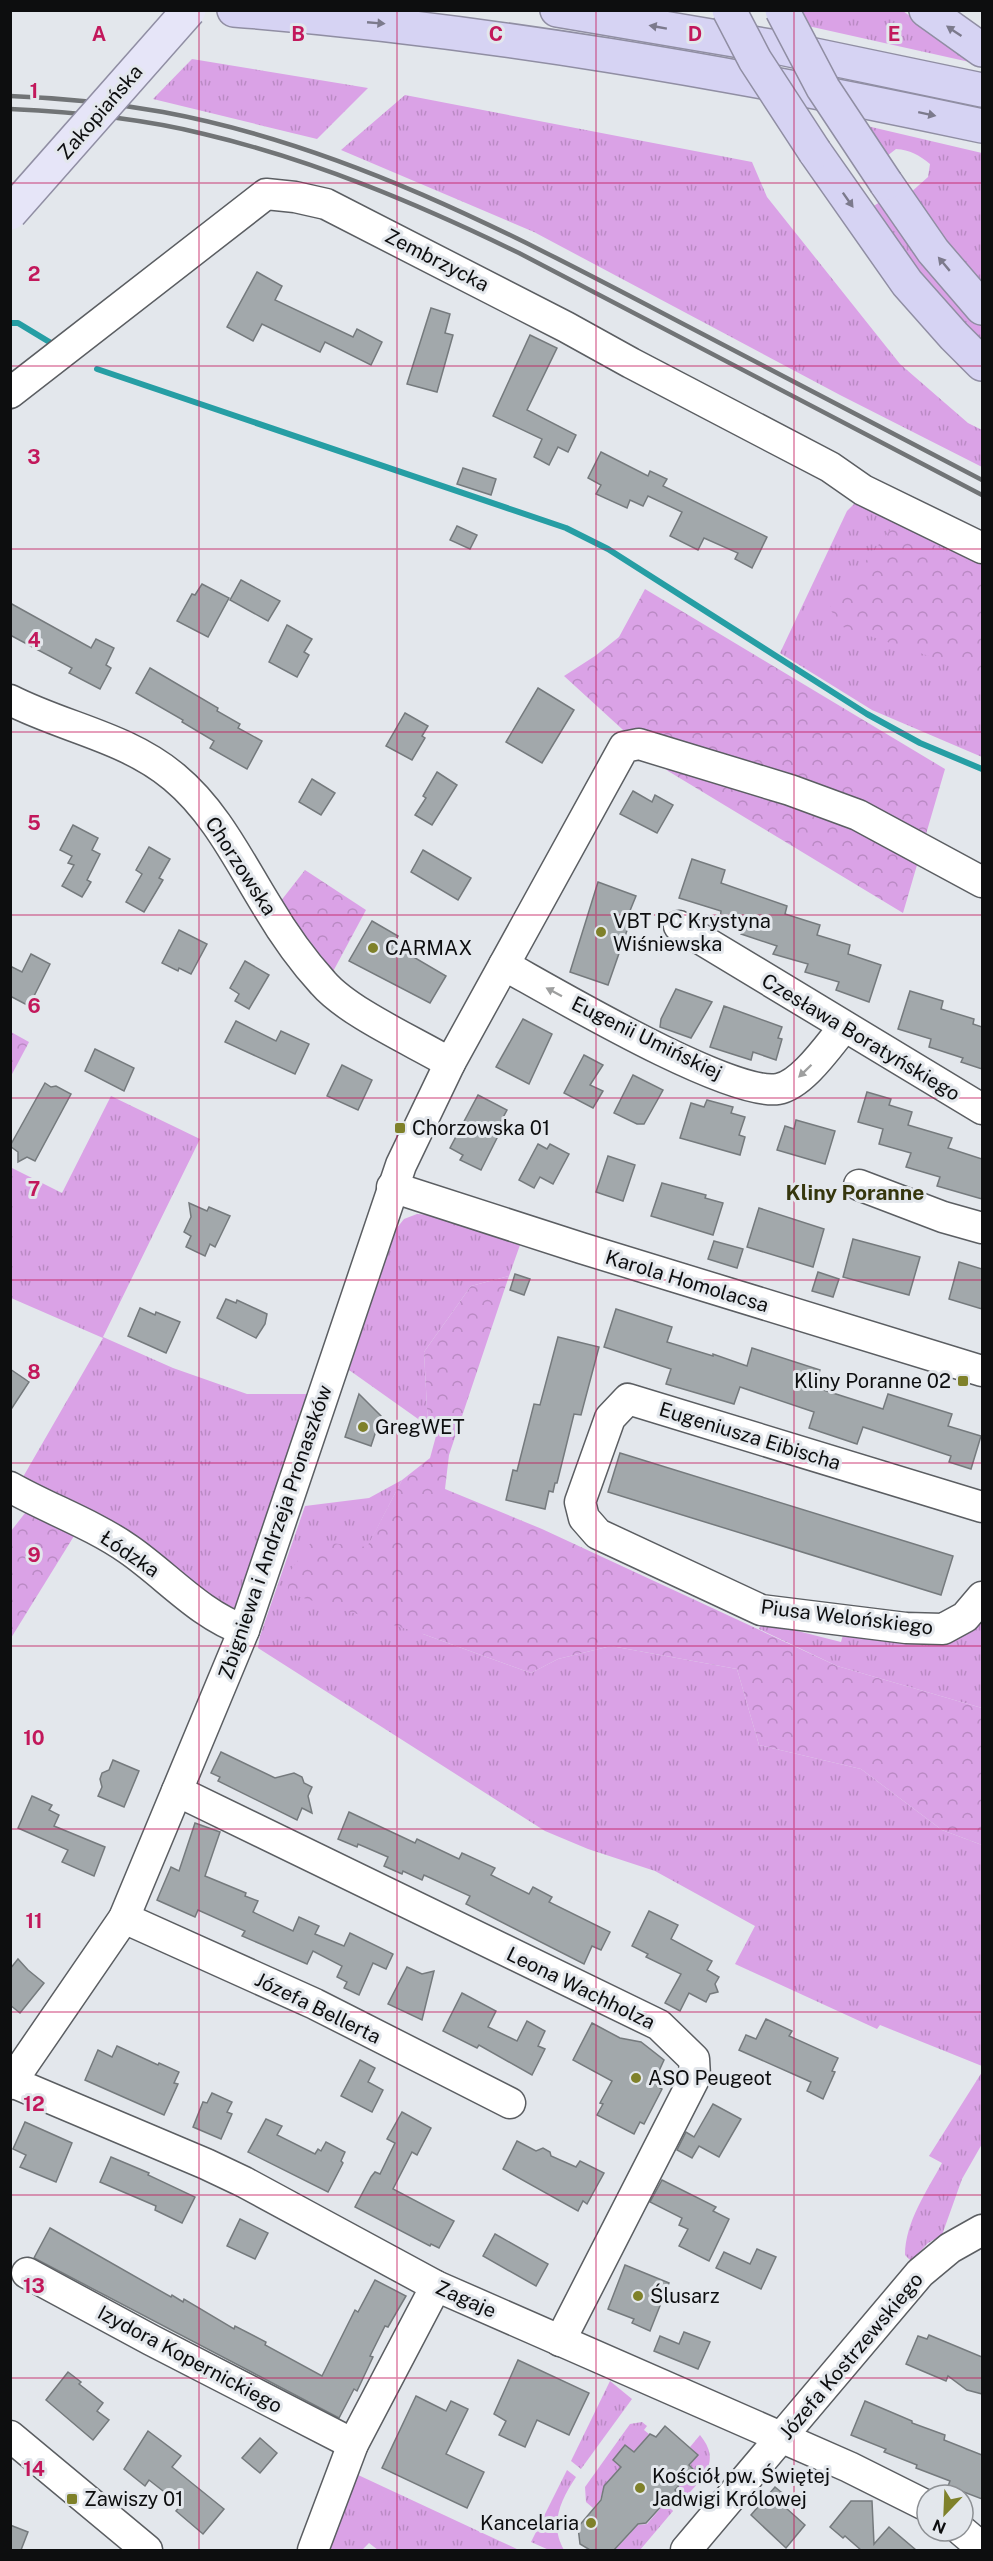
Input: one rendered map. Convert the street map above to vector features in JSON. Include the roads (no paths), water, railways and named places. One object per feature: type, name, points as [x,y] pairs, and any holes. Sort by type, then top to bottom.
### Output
[{"type":"highway","points":[[234,10],[390,24],[610,54],[831,94],[982,126]]},
{"type":"highway","points":[[557,10],[776,47],[982,90]]},
{"type":"highway","points":[[729,10],[755,60],[814,152],[907,283],[982,364]]},
{"type":"highway","points":[[782,10],[823,88],[886,183],[933,251],[982,308]]},
{"type":"highway","points":[[926,10],[982,50]]},
{"type":"main road","name":"Zakopiańska","points":[[10,213],[189,10]]},
{"type":"street","name":"Zembrzycka","points":[[10,393],[266,194],[295,197],[326,204],[424,253],[721,408],[830,467],[863,490],[982,548]]},
{"type":"street","name":"Chorzowska","points":[[10,700],[109,738],[134,751],[175,778],[197,799],[227,839],[268,909],[325,986],[381,1023],[450,1063]]},
{"type":"street","name":"Zbigniewa i Andrzeja Pronaszków","points":[[11,2083],[124,1918],[244,1630],[392,1187],[450,1063],[624,747],[639,744],[790,790],[858,815],[982,882]]},
{"type":"street","name":"Czesława Boratyńskiego","points":[[679,926],[982,1109]]},
{"type":"street","name":"Eugenii Umińskiej","points":[[504,965],[670,1054],[706,1071],[757,1088],[778,1089],[795,1080],[820,1057],[844,1027]]},
{"type":"street","points":[[859,1185],[943,1217],[982,1228]]},
{"type":"street","name":"Karola Homolacsa","points":[[392,1187],[581,1248],[982,1371]]},
{"type":"street","name":"Eugeniusza Eibischa","points":[[580,1502],[610,1418],[628,1399],[982,1507]]},
{"type":"street","name":"Łódzka","points":[[10,1487],[127,1548],[189,1596],[233,1626],[244,1630]]},
{"type":"street","name":"Piusa Welońskiego","points":[[580,1502],[585,1518],[598,1534],[761,1610],[943,1629],[974,1607]]},
{"type":"street","name":"Leona Wachholza","points":[[177,1791],[659,2025],[694,2059],[695,2077],[560,2341]]},
{"type":"street","name":"Józefa Bellerta","points":[[124,1918],[315,2004],[510,2103]]},
{"type":"street","name":"Zagaje","points":[[11,2083],[244,2182],[436,2286],[782,2437],[915,2500]]},
{"type":"street","name":"Józefa Kostrzewskiego","points":[[698,2546],[782,2437],[920,2272],[950,2248],[982,2230]]},
{"type":"street","name":"Izydora Kopernickiego","points":[[27,2273],[151,2340],[354,2444]]},
{"type":"street","points":[[313,2550],[354,2444],[436,2286]]},
{"type":"street","points":[[10,2436],[147,2550]]},
{"type":"waterway","points":[[10,323],[18,323],[51,343]]},
{"type":"waterway","points":[[97,369],[566,528],[608,549],[867,714],[920,743],[982,769]]},
{"type":"railway","points":[[10,96],[87,101],[163,112],[233,128],[302,148],[369,173],[435,200],[564,262],[982,480]]},
{"type":"railway","points":[[10,109],[108,117],[180,128],[285,157],[365,185],[443,217],[519,253],[982,495]]},
{"type":"place","name":"VBT PC Krystyna Wiśniewska","points":[[601,932]]},
{"type":"place","name":"CARMAX","points":[[373,948]]},
{"type":"place","name":"Chorzowska 01","points":[[400,1128]]},
{"type":"place","name":"Kliny Poranne 02","points":[[963,1381]]},
{"type":"place","name":"GregWET","points":[[363,1427]]},
{"type":"place","name":"ASO Peugeot","points":[[636,2078]]},
{"type":"place","name":"Ślusarz","points":[[638,2296]]},
{"type":"place","name":"Kościół pw. Świętej Jadwigi Królowej","points":[[640,2488]]},
{"type":"place","name":"Zawiszy 01","points":[[72,2499]]},
{"type":"place","name":"Kancelaria","points":[[591,2523]]},
{"type":"district","name":"Kliny Poranne","points":[[855,1193]]}]
